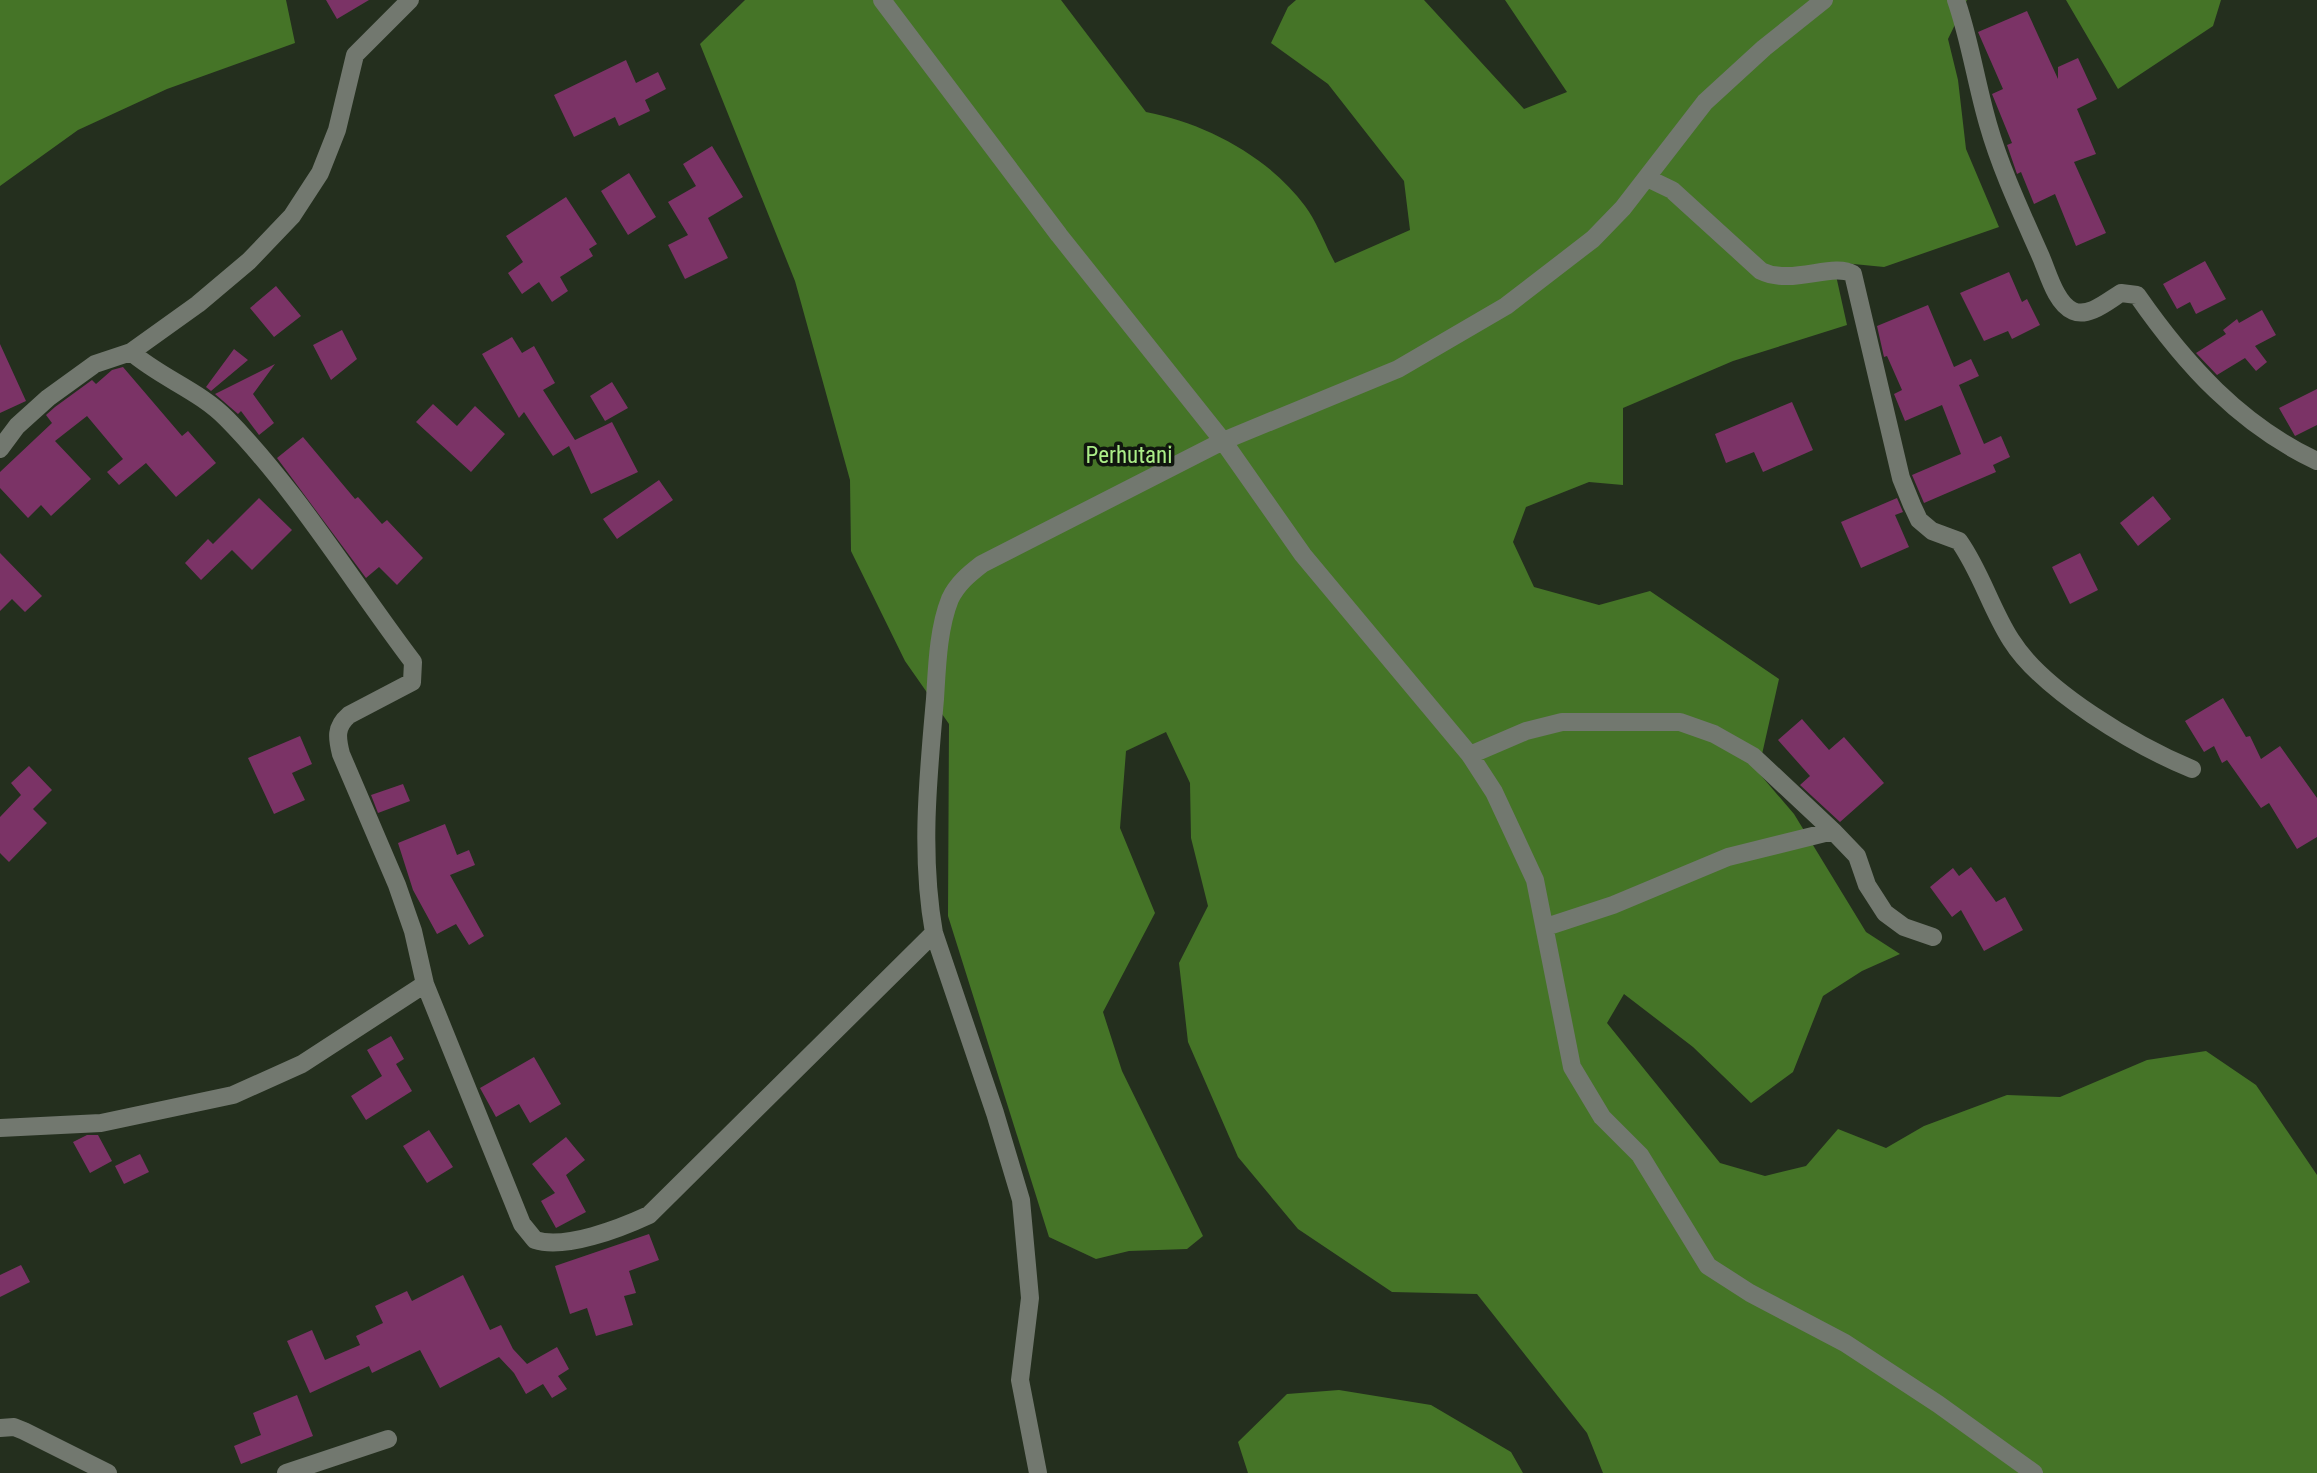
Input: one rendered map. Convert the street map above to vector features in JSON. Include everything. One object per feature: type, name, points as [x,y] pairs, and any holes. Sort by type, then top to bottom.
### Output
[{"type":"street","points":[[0,449],[17,426],[80,374],[110,358],[131,352],[198,304],[249,261],[292,216],[320,173],[333,141],[355,55],[410,0]]},
{"type":"street","points":[[882,0],[1059,235],[1223,441],[1304,555],[1470,755],[1515,831],[1535,880],[1572,1067],[1602,1117],[1640,1155],[1708,1266],[1750,1293],[1845,1343],[1938,1404],[2034,1473]]},
{"type":"street","points":[[1038,1473],[1020,1380],[1030,1298],[1021,1200],[995,1113],[934,933],[925,851],[926,793],[943,629],[951,599],[964,578],[982,564],[1223,441],[1398,369],[1480,324],[1593,239],[1647,178],[1705,102],[1764,48],[1824,0]]},
{"type":"street","points":[[1956,0],[1988,124],[2007,180],[2054,288],[2066,306],[2081,313],[2094,310],[2121,293],[2137,295],[2210,387],[2251,423],[2287,447],[2317,461]]},
{"type":"street","points":[[1647,178],[1672,190],[1747,260],[1774,277],[1806,276],[1838,270],[1853,274],[1873,348],[1901,478],[1919,520],[1933,531],[1959,541],[2010,638],[2033,668],[2118,733],[2192,769]]},
{"type":"street","points":[[131,352],[153,371],[209,403],[227,419],[306,516],[414,662],[412,682],[349,715],[338,728],[337,736],[341,754],[397,885],[413,931],[425,984],[522,1224],[535,1240],[554,1242],[623,1227],[649,1214],[934,933]]},
{"type":"street","points":[[0,418],[17,426]]},
{"type":"street","points":[[1470,755],[1526,731],[1562,723],[1679,722],[1714,734],[1753,756],[1857,856],[1867,885],[1885,913],[1904,927],[1933,937]]},
{"type":"street","points":[[1546,928],[1613,905],[1728,857],[1833,831]]},
{"type":"street","points":[[0,1128],[101,1124],[233,1095],[302,1064],[425,984]]},
{"type":"street","points":[[0,1428],[14,1427],[24,1431],[108,1473]]},
{"type":"street","points":[[286,1473],[388,1439]]},
{"type":"green space","points":[[0,0],[286,0],[295,43],[167,89],[78,130],[0,186]]},
{"type":"green space","name":"Perhutani","points":[[745,0],[1061,0],[1146,112],[1191,124],[1234,145],[1273,172],[1290,188],[1309,212],[1335,263],[1410,230],[1404,181],[1328,84],[1271,43],[1288,7],[1296,0],[1424,0],[1524,109],[1567,92],[1505,0],[1967,0],[1948,39],[1958,80],[1966,149],[1999,227],[1884,267],[1833,262],[1847,325],[1733,361],[1623,408],[1623,485],[1589,482],[1526,507],[1513,542],[1534,587],[1599,605],[1650,591],[1779,679],[1758,772],[1794,814],[1866,932],[1900,954],[1862,971],[1823,996],[1793,1072],[1751,1103],[1693,1047],[1624,994],[1607,1023],[1720,1163],[1765,1176],[1806,1166],[1838,1129],[1886,1148],[1924,1126],[2007,1095],[2060,1097],[2147,1060],[2206,1051],[2256,1085],[2317,1175],[2317,1473],[1603,1473],[1587,1433],[1477,1294],[1392,1292],[1298,1229],[1238,1157],[1188,1042],[1179,963],[1208,906],[1191,838],[1190,783],[1166,732],[1126,751],[1120,828],[1155,913],[1103,1012],[1122,1071],[1203,1236],[1187,1249],[1129,1251],[1096,1259],[1049,1237],[948,916],[949,724],[905,661],[851,551],[850,480],[795,281],[700,44]]},
{"type":"green space","points":[[2066,0],[2221,0],[2213,26],[2118,89]]},
{"type":"green space","points":[[1339,1390],[1431,1405],[1511,1452],[1523,1473],[1248,1473],[1238,1442],[1287,1394]]},
{"type":"building","points":[[326,0],[369,0],[337,19]]},
{"type":"building","points":[[2027,11],[2058,79],[2058,67],[2078,58],[2097,99],[2077,109],[2096,154],[2074,162],[2106,233],[2076,246],[2055,194],[2034,204],[2021,172],[2017,174],[2007,145],[2012,143],[1992,94],[2003,89],[1978,32]]},
{"type":"building","points":[[626,60],[636,83],[658,72],[666,89],[645,100],[650,111],[619,126],[615,117],[574,137],[554,95]]},
{"type":"building","points":[[712,146],[743,197],[708,218],[728,258],[685,279],[668,245],[688,235],[668,202],[696,186],[683,164]]},
{"type":"building","points":[[629,173],[656,217],[628,235],[601,191]]},
{"type":"building","points":[[566,197],[597,244],[589,249],[593,256],[560,277],[568,291],[552,302],[539,282],[522,294],[508,273],[523,262],[506,236]]},
{"type":"building","points":[[2205,261],[2226,299],[2196,314],[2190,302],[2177,309],[2163,284]]},
{"type":"building","points":[[2009,272],[2022,302],[2027,299],[2040,325],[2012,339],[2008,331],[1984,341],[1960,293]]},
{"type":"building","points":[[276,286],[301,316],[274,337],[250,308]]},
{"type":"building","points":[[1928,305],[1954,367],[1971,359],[1979,376],[1959,385],[1984,444],[2001,436],[2010,457],[1993,465],[1996,472],[1924,503],[1912,475],[1961,454],[1942,405],[1905,421],[1894,394],[1902,390],[1887,356],[1884,357],[1877,326]]},
{"type":"building","points":[[2262,310],[2276,335],[2255,346],[2267,362],[2256,371],[2245,358],[2217,375],[2196,353],[2226,334],[2223,330],[2237,319],[2239,323]]},
{"type":"building","points":[[342,330],[357,359],[331,380],[313,345]]},
{"type":"building","points":[[512,337],[522,353],[534,346],[555,383],[543,390],[575,440],[612,422],[638,472],[591,494],[569,446],[553,456],[524,412],[519,418],[482,354]]},
{"type":"building","points":[[0,344],[26,401],[0,413]]},
{"type":"building","points":[[234,349],[248,360],[211,391],[206,387]]},
{"type":"building","points":[[275,364],[253,394],[274,423],[259,435],[241,411],[238,414],[215,394]]},
{"type":"building","points":[[123,367],[182,436],[188,431],[216,463],[176,497],[146,463],[119,485],[107,472],[123,459],[87,416],[55,441],[91,479],[51,516],[41,505],[28,518],[0,488],[0,472],[52,423],[46,415],[55,407],[92,380],[96,384],[112,370]]},
{"type":"building","points":[[612,382],[628,408],[605,421],[590,396]]},
{"type":"building","points":[[2317,389],[2317,425],[2295,436],[2279,408]]},
{"type":"building","points":[[1792,402],[1813,450],[1763,472],[1754,452],[1726,463],[1715,434]]},
{"type":"building","points":[[433,404],[457,426],[475,406],[505,434],[471,472],[416,422]]},
{"type":"building","points":[[303,437],[355,499],[358,497],[382,524],[387,520],[423,558],[397,585],[379,567],[366,578],[277,458]]},
{"type":"building","points":[[659,480],[673,500],[617,539],[603,519]]},
{"type":"building","points":[[2153,496],[2171,519],[2138,546],[2120,523]]},
{"type":"building","points":[[259,498],[292,530],[252,570],[232,550],[201,580],[185,563],[208,539],[213,544]]},
{"type":"building","points":[[1897,498],[1903,512],[1895,515],[1909,547],[1861,568],[1841,522]]},
{"type":"building","points":[[0,553],[42,596],[25,612],[12,599],[0,611]]},
{"type":"building","points":[[2080,553],[2098,590],[2070,604],[2052,567]]},
{"type":"building","points":[[2223,698],[2246,737],[2250,736],[2261,759],[2280,746],[2317,798],[2317,837],[2297,849],[2269,803],[2261,808],[2227,760],[2222,763],[2214,746],[2204,752],[2185,721]]},
{"type":"building","points":[[1802,719],[1829,750],[1844,737],[1884,783],[1840,822],[1800,785],[1810,776],[1778,740]]},
{"type":"building","points":[[300,736],[312,764],[292,773],[305,800],[274,814],[248,758]]},
{"type":"building","points":[[29,766],[52,790],[33,809],[47,823],[9,862],[0,853],[0,817],[21,795],[11,783]]},
{"type":"building","points":[[403,784],[410,801],[378,813],[371,795]]},
{"type":"building","points":[[445,824],[457,855],[469,850],[475,865],[450,875],[484,936],[469,945],[456,924],[437,934],[413,890],[398,843]]},
{"type":"building","points":[[1971,867],[1996,902],[2005,897],[2023,930],[1984,951],[1961,910],[1952,917],[1930,887],[1953,868],[1959,876]]},
{"type":"building","points":[[391,1036],[404,1059],[396,1064],[412,1091],[366,1120],[351,1096],[382,1076],[367,1050]]},
{"type":"building","points":[[534,1057],[561,1104],[530,1123],[519,1104],[496,1117],[480,1088]]},
{"type":"building","points":[[429,1130],[453,1167],[427,1183],[403,1146]]},
{"type":"building","points":[[87,1135],[98,1135],[112,1161],[90,1173],[73,1142]]},
{"type":"building","points":[[566,1137],[585,1160],[566,1175],[586,1212],[556,1228],[541,1201],[555,1193],[532,1164]]},
{"type":"building","points":[[140,1154],[149,1172],[124,1184],[115,1166]]},
{"type":"building","points":[[649,1234],[659,1260],[629,1271],[636,1293],[624,1296],[633,1325],[596,1336],[587,1308],[570,1314],[555,1266]]},
{"type":"building","points":[[21,1265],[30,1282],[0,1297],[0,1275]]},
{"type":"building","points":[[463,1275],[490,1330],[501,1325],[513,1349],[527,1364],[557,1347],[569,1369],[558,1376],[567,1389],[552,1398],[543,1384],[526,1394],[514,1373],[499,1357],[440,1388],[420,1350],[372,1373],[369,1366],[310,1393],[287,1341],[312,1330],[325,1360],[360,1345],[356,1336],[383,1323],[375,1306],[407,1291],[412,1301]]},
{"type":"building","points":[[297,1395],[313,1436],[241,1464],[234,1446],[261,1435],[253,1413]]}]
